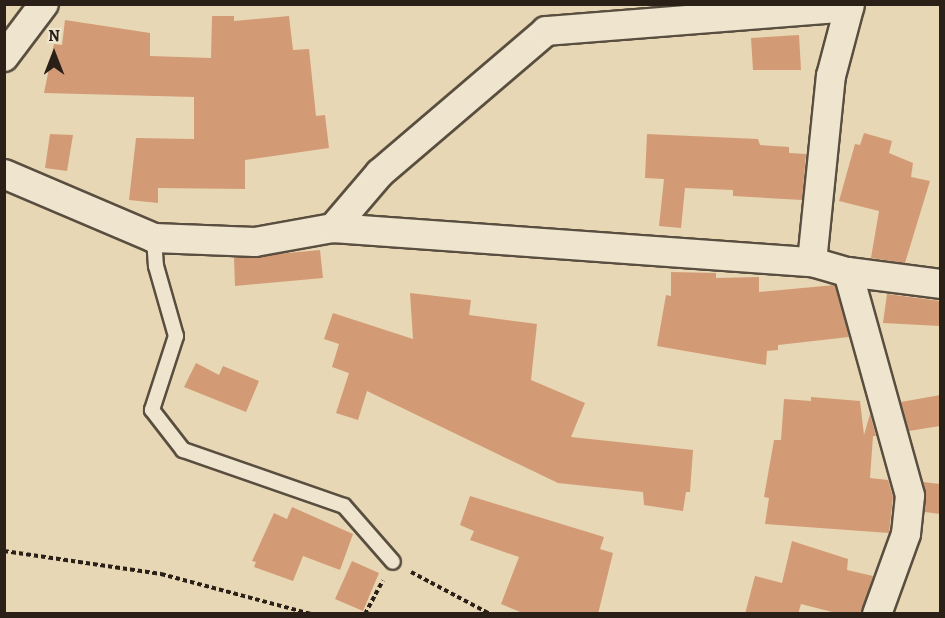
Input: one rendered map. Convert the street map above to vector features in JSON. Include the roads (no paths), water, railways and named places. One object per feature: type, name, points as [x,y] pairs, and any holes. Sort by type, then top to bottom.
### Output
[{"type":"street","points":[[4,57],[44,4]]},
{"type":"street","points":[[333,228],[380,173],[546,30],[849,6],[831,76],[812,262]]},
{"type":"street","points":[[4,174],[154,238],[255,242],[333,228],[812,262],[848,272],[940,284]]},
{"type":"street","points":[[848,272],[910,496],[906,534],[877,614]]},
{"type":"lane","points":[[154,238],[156,266],[176,336],[152,410],[183,450],[344,506],[393,562]]}]
